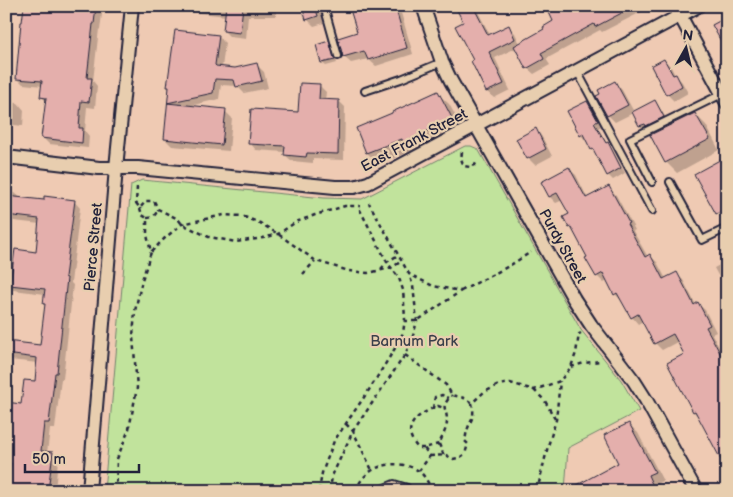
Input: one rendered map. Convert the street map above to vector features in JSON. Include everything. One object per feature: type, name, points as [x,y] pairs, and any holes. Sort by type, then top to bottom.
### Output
[{"type":"street","name":"Pierce Street","points":[[89,491],[116,168],[132,6]]},
{"type":"street","name":"Purdy Street","points":[[423,6],[442,62],[574,299],[591,325],[634,380],[696,491]]},
{"type":"street","name":"East Frank Street","points":[[6,157],[98,168],[138,168],[335,187],[354,187],[368,183],[577,71],[677,11],[698,6]]},
{"type":"street","points":[[677,11],[724,99]]},
{"type":"lane","points":[[324,6],[338,56]]},
{"type":"lane","points":[[365,91],[442,62]]},
{"type":"lane","points":[[577,71],[652,211]]},
{"type":"lane","points":[[652,182],[630,139],[724,99]]},
{"type":"lane","points":[[670,182],[702,240],[727,228]]},
{"type":"lane","points":[[381,491],[394,484],[407,488],[408,491]]},
{"type":"path","points":[[462,152],[461,159],[464,166],[470,167],[475,165],[478,160]]},
{"type":"path","points":[[137,187],[136,203],[142,214],[152,218],[158,209]]},
{"type":"path","points":[[140,208],[146,201],[154,202],[158,209],[178,219],[182,224],[209,237],[236,242],[278,234],[296,222],[315,215],[345,206],[359,206],[391,268],[399,278],[404,303],[404,321],[397,345],[334,440],[322,473],[319,491]]},
{"type":"path","points":[[330,491],[332,476],[352,431],[405,355],[417,321],[413,286],[409,274],[369,203]]},
{"type":"path","points":[[116,491],[117,459],[129,429],[137,388],[133,337],[135,311],[142,280],[151,252],[182,224],[224,215],[242,216],[260,223],[315,260],[349,271],[368,273],[391,268],[402,261]]},
{"type":"path","points":[[148,218],[147,235],[151,252]]},
{"type":"path","points":[[404,321],[417,321],[461,291],[531,252]]},
{"type":"path","points":[[380,270],[398,255]]},
{"type":"path","points":[[303,274],[315,260]]},
{"type":"path","points":[[409,274],[433,286],[461,291]]},
{"type":"path","points":[[538,491],[556,420],[560,381],[571,367],[576,354],[579,334],[591,325]]},
{"type":"path","points":[[405,355],[446,385],[450,397]]},
{"type":"path","points":[[571,367],[584,362],[601,361]]},
{"type":"path","points":[[534,390],[560,381]]},
{"type":"path","points":[[472,404],[484,392],[499,385],[510,383],[534,390],[545,401],[556,420]]},
{"type":"path","points":[[430,456],[444,456],[453,459],[465,454],[468,444],[466,441],[467,430],[473,419],[472,404],[464,398],[442,395],[435,397],[433,408]]},
{"type":"path","points":[[444,456],[439,444],[446,429],[445,402],[450,397]]},
{"type":"path","points":[[439,444],[418,448],[412,442],[410,432],[415,418],[438,406],[444,408]]},
{"type":"path","points":[[346,424],[352,431],[372,470]]},
{"type":"path","points":[[424,448],[430,456]]},
{"type":"path","points":[[419,472],[430,456]]},
{"type":"green space","name":"Barnum Park","points":[[465,146],[478,149],[581,330],[621,380],[639,411],[568,448],[565,491],[104,491],[131,185],[142,180],[324,198],[362,199]]},
{"type":"building","points":[[24,6],[71,8],[71,6],[96,6],[87,78],[92,78],[89,102],[81,101],[79,128],[83,128],[82,143],[41,138],[46,98],[40,97],[42,81],[16,79]]},
{"type":"building","points":[[226,6],[243,6],[240,33],[223,31]]},
{"type":"building","points":[[302,6],[315,6],[318,16],[306,20]]},
{"type":"building","points":[[349,6],[395,6],[407,48],[368,60],[364,51],[343,57],[338,38],[357,32]]},
{"type":"building","points":[[455,6],[473,6],[488,35],[509,25],[515,39],[489,52],[504,84],[486,92],[471,61],[473,60],[455,26],[463,22]]},
{"type":"building","points":[[546,6],[635,6],[595,27],[594,24],[541,53],[544,59],[526,69],[514,46],[544,29],[543,27],[553,21]]},
{"type":"building","points":[[727,17],[727,52],[712,25]]},
{"type":"building","points":[[175,30],[219,35],[216,66],[235,68],[257,63],[262,81],[236,87],[234,80],[215,79],[213,93],[167,103],[169,87],[167,87]]},
{"type":"building","points":[[329,41],[335,60],[321,63],[316,45]]},
{"type":"building","points":[[664,59],[673,75],[676,74],[682,86],[666,95],[651,66]]},
{"type":"building","points":[[615,81],[628,105],[607,116],[596,96],[600,94],[598,90]]},
{"type":"building","points":[[300,83],[320,84],[319,99],[339,100],[338,154],[307,153],[306,157],[284,155],[285,146],[248,144],[251,109],[298,112]]},
{"type":"building","points":[[438,91],[452,118],[403,144],[402,139],[366,153],[356,128]]},
{"type":"building","points":[[655,100],[664,117],[646,126],[645,124],[639,126],[632,112]]},
{"type":"building","points":[[587,101],[598,121],[594,123],[606,143],[608,142],[621,168],[607,176],[593,149],[591,150],[583,134],[580,136],[567,111]]},
{"type":"building","points":[[167,103],[226,109],[222,145],[164,139]]},
{"type":"building","points":[[695,113],[710,139],[665,163],[650,135]]},
{"type":"building","points":[[536,128],[546,149],[527,159],[516,139]]},
{"type":"building","points":[[727,156],[727,208],[716,214],[694,174]]},
{"type":"building","points":[[569,167],[586,198],[609,186],[645,257],[650,254],[663,279],[677,272],[694,305],[698,302],[710,325],[706,327],[727,366],[727,471],[667,363],[684,354],[673,334],[654,344],[638,314],[631,318],[617,293],[614,295],[603,273],[596,277],[571,227],[569,228],[563,217],[569,214],[557,193],[549,197],[541,182]]},
{"type":"building","points":[[6,196],[44,200],[44,196],[75,200],[65,277],[67,278],[57,373],[55,373],[49,423],[44,423],[41,451],[53,452],[48,491],[8,491],[11,463],[6,462],[6,402],[21,404],[24,380],[35,381],[37,358],[6,354],[6,341],[40,345],[45,289],[10,285],[15,249],[36,252],[39,219],[6,215]]},
{"type":"building","points":[[629,423],[655,472],[648,475],[655,491],[566,491],[618,463],[604,435]]}]
